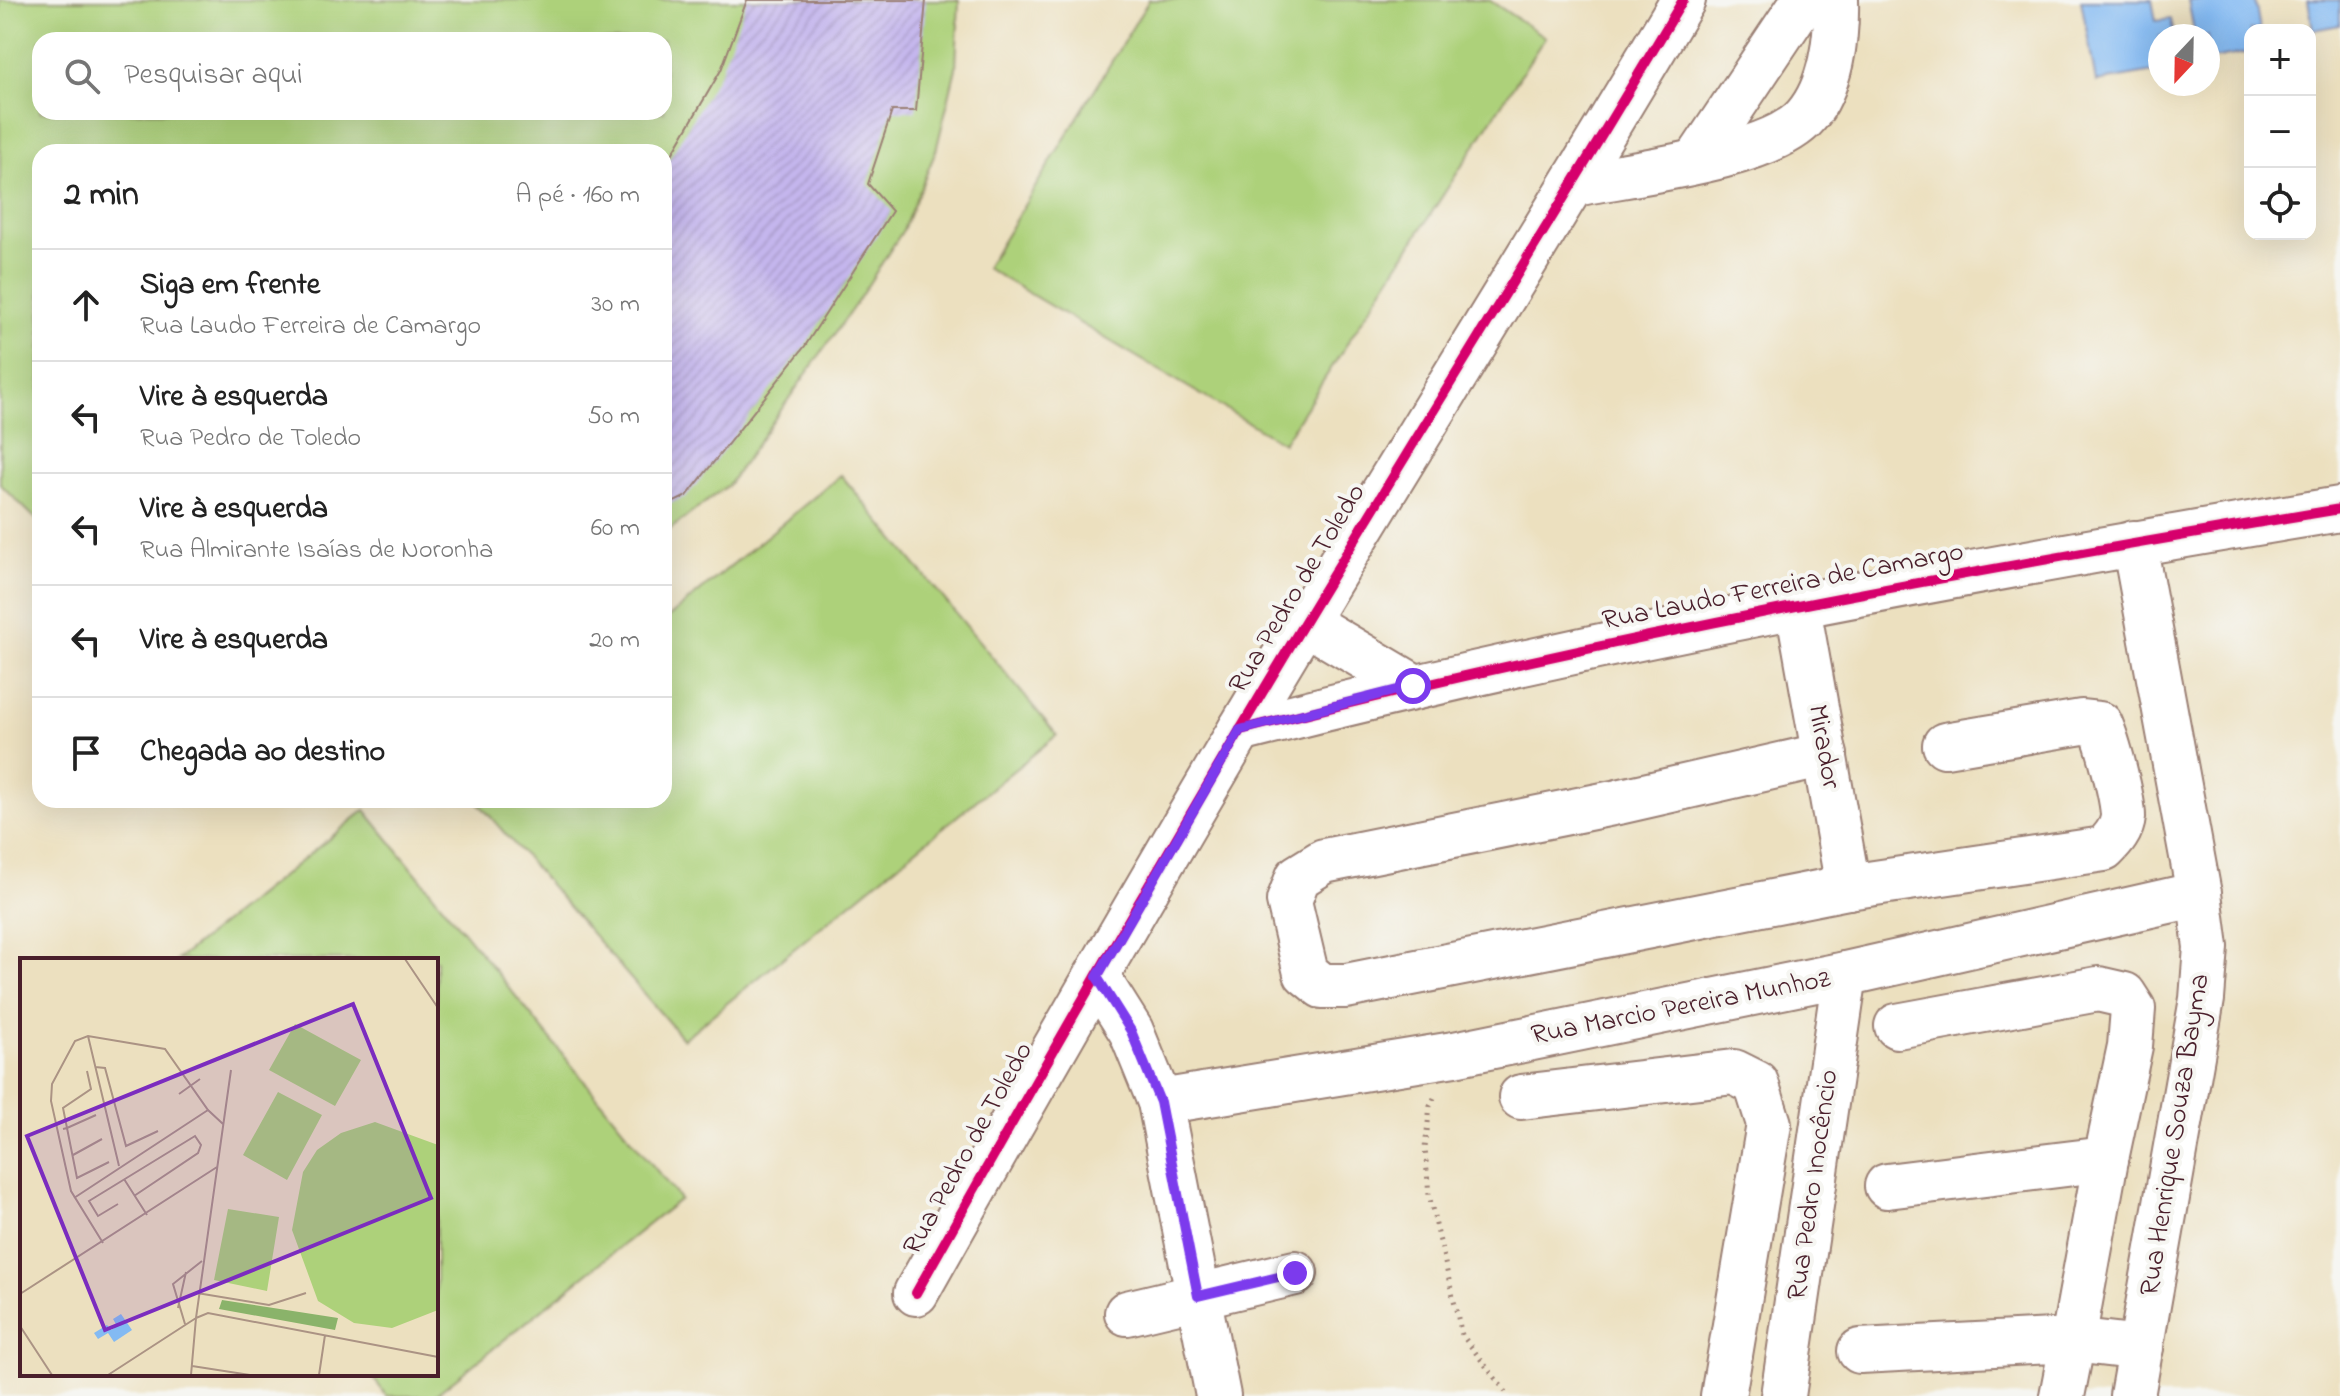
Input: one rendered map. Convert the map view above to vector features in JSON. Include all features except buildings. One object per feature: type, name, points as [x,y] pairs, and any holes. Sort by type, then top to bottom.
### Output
[{"type":"street","points":[[1697,160],[1804,0]]},
{"type":"street","points":[[1574,184],[1732,154],[1783,136],[1806,116],[1822,87],[1832,55],[1836,0]]},
{"type":"street","name":"Rua Pedro de Toledo","points":[[916,1293],[1053,1049],[1240,730],[1574,184],[1680,1]]},
{"type":"street","name":"Rua Laudo Ferreira de Camargo","points":[[1240,730],[1413,686],[1798,607],[2134,543],[2340,509]]},
{"type":"street","name":"Rua Henrique Souza Bayma","points":[[2132,1396],[2202,999],[2206,947],[2199,894],[2134,543]]},
{"type":"street","name":"Mirador","points":[[1798,607],[1848,887]]},
{"type":"street","points":[[1305,622],[1413,686]]},
{"type":"street","points":[[1825,755],[1618,802],[1324,861],[1298,877],[1289,901],[1306,973],[1322,986],[1346,986],[1848,887],[2104,849],[2116,837],[2123,818],[2108,742],[2100,724],[2082,722],[1945,745]]},
{"type":"street","name":"Rua Marcio Pereira Munhoz","points":[[1160,1102],[1454,1054],[1845,974],[2199,894]]},
{"type":"street","name":"Rua Pedro Inocêncio","points":[[1783,1396],[1845,974]]},
{"type":"street","points":[[1097,977],[1131,1031],[1160,1102],[1218,1396]]},
{"type":"street","points":[[1897,1026],[2098,989],[2124,995],[2133,1009],[2130,1046],[2062,1396]]},
{"type":"street","points":[[1521,1097],[1734,1072],[1756,1083],[1769,1124],[1723,1396]]},
{"type":"street","points":[[1887,1186],[2106,1159]]},
{"type":"street","points":[[1127,1313],[1295,1273]]},
{"type":"street","points":[[1860,1351],[2073,1340],[2141,1348]]},
{"type":"path","points":[[1454,1054],[1430,1106],[1425,1148],[1429,1195],[1462,1335],[1509,1396]]},
{"type":"green space","points":[[0,0],[959,0],[956,68],[936,151],[903,230],[857,302],[728,485],[672,528],[672,144],[32,144],[32,515],[0,484]]},
{"type":"green space","points":[[1149,0],[1489,0],[1545,37],[1283,443],[986,268]]},
{"type":"green space","points":[[841,475],[1057,735],[683,1039],[483,808],[672,808],[672,614]]},
{"type":"green space","points":[[365,810],[680,1199],[434,1396],[387,1396],[372,1376],[438,1376],[438,958],[180,958]]},
{"type":"water","points":[[2081,0],[2152,0],[2156,21],[2171,19],[2172,24],[2148,24],[2148,73],[2096,82]]},
{"type":"water","points":[[2188,0],[2255,0],[2259,24],[2244,24],[2244,53],[2220,58],[2220,24],[2193,24]]},
{"type":"water","points":[[2308,0],[2340,0],[2340,25],[2316,29],[2316,24],[2312,24]]},
{"type":"cycle path","points":[[916,1293],[1076,1010],[1240,730],[1683,0]]},
{"type":"cycle path","points":[[1240,730],[1513,665],[1787,608],[2063,556],[2340,509]]},
{"type":"route","points":[[1295,1273],[1198,1296],[1160,1102],[1131,1031],[1097,977],[1240,730],[1413,686]]}]
